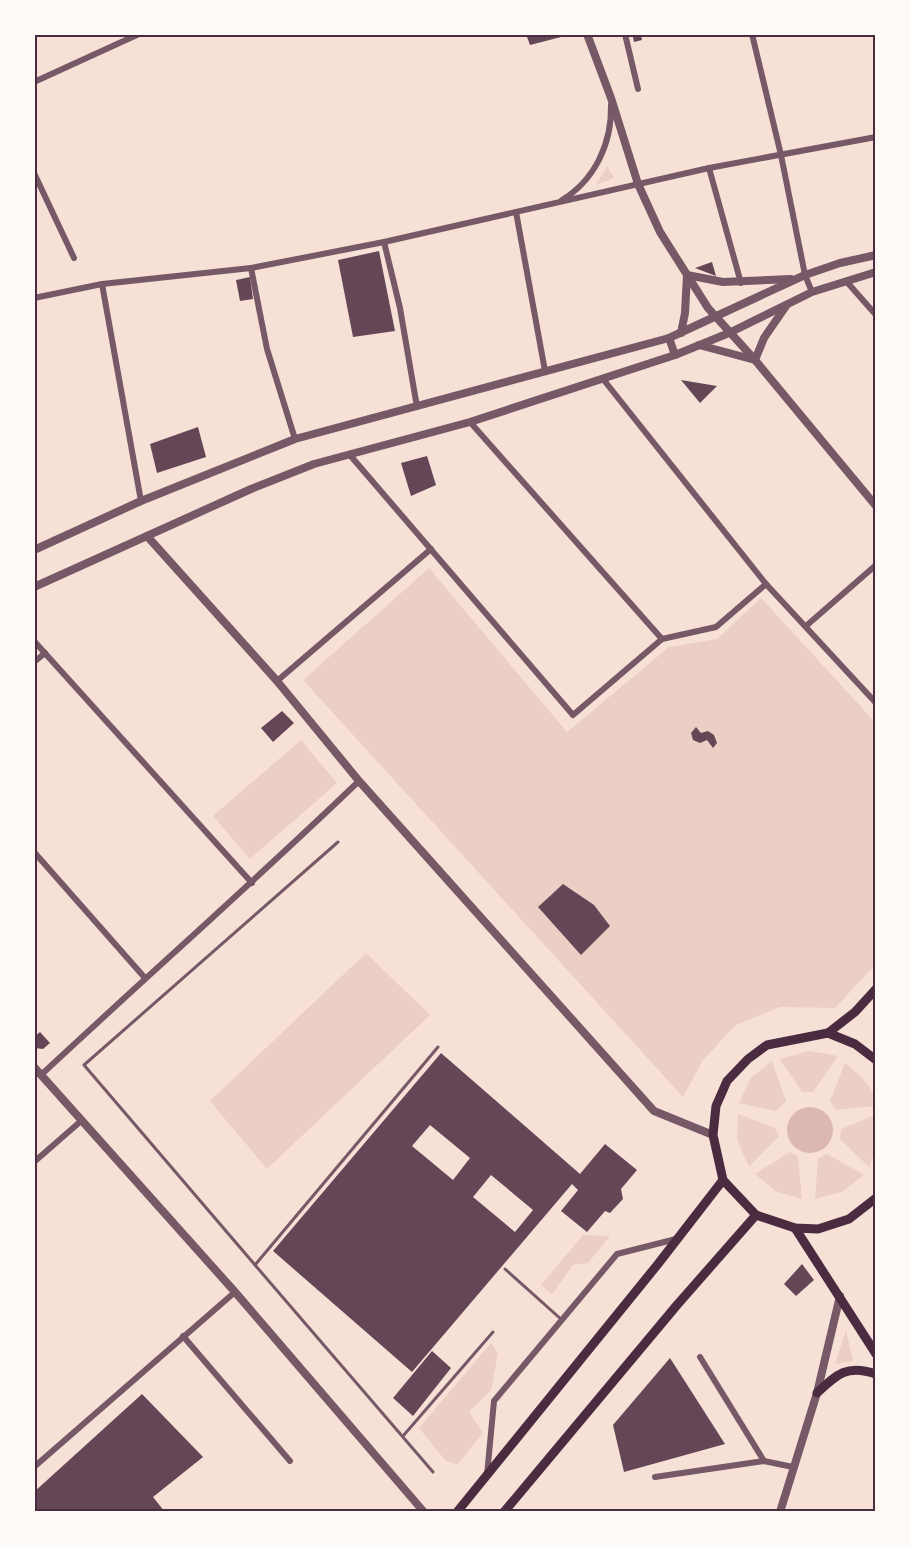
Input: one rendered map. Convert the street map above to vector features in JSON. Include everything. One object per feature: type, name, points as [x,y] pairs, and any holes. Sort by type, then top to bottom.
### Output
[{"type":"main road","points":[[876,989],[855,1012],[828,1033],[767,1045],[748,1059],[728,1081],[716,1106],[713,1135],[723,1180],[756,1215],[795,1228],[818,1229],[849,1219],[876,1198]]},
{"type":"main road","points":[[828,1033],[855,1044],[876,1060]]},
{"type":"main road","points":[[457,1512],[723,1180]]},
{"type":"main road","points":[[504,1512],[677,1305],[756,1215]]},
{"type":"main road","points":[[795,1228],[876,1354]]},
{"type":"main road","points":[[817,1393],[844,1371],[862,1370],[876,1374]]},
{"type":"street","points":[[34,82],[139,34]]},
{"type":"street","points":[[587,34],[611,98],[638,184],[660,232],[716,317],[755,360],[876,506]]},
{"type":"street","points":[[625,34],[638,89]]},
{"type":"street","points":[[752,34],[781,155],[805,275],[812,292]]},
{"type":"street","points":[[557,203],[577,191],[598,165],[612,118],[611,98]]},
{"type":"street","points":[[34,298],[102,284],[251,268],[384,242],[709,168],[876,136]]},
{"type":"street","points":[[709,168],[741,283]]},
{"type":"street","points":[[34,173],[74,258]]},
{"type":"street","points":[[516,213],[545,371]]},
{"type":"street","points":[[384,242],[400,308],[417,408]]},
{"type":"street","points":[[34,550],[141,501],[295,440],[669,338],[795,279],[840,263],[876,255]]},
{"type":"street","points":[[251,268],[267,349],[295,440]]},
{"type":"street","points":[[34,587],[251,489],[314,464],[470,423],[675,355],[729,333],[812,292],[876,272]]},
{"type":"street","points":[[687,275],[741,283],[795,279]]},
{"type":"street","points":[[681,333],[685,313],[687,275]]},
{"type":"street","points":[[846,281],[876,315]]},
{"type":"street","points":[[102,284],[141,501]]},
{"type":"street","points":[[755,360],[764,338],[786,305]]},
{"type":"street","points":[[669,338],[675,355]]},
{"type":"street","points":[[699,345],[755,360]]},
{"type":"street","points":[[603,379],[766,584],[876,704]]},
{"type":"street","points":[[470,423],[662,639]]},
{"type":"street","points":[[349,454],[573,715],[662,639],[716,627],[766,584]]},
{"type":"street","points":[[147,536],[277,681],[359,781],[654,1111],[713,1135]]},
{"type":"street","points":[[277,681],[431,549]]},
{"type":"street","points":[[806,626],[876,566]]},
{"type":"street","points":[[34,641],[252,883]]},
{"type":"street","points":[[34,662],[45,653]]},
{"type":"street","points":[[41,1075],[252,883],[359,781]]},
{"type":"street","points":[[34,852],[145,978]]},
{"type":"street","points":[[34,1067],[235,1292],[424,1512]]},
{"type":"street","points":[[34,1162],[81,1121]]},
{"type":"street","points":[[486,1477],[494,1401],[617,1254],[676,1239]]},
{"type":"street","points":[[34,1467],[235,1292]]},
{"type":"street","points":[[780,1512],[817,1393],[840,1296]]},
{"type":"street","points":[[183,1336],[290,1461]]},
{"type":"street","points":[[700,1357],[764,1461]]},
{"type":"street","points":[[655,1477],[764,1461],[793,1467]]},
{"type":"lane","points":[[338,842],[84,1065],[404,1436],[432,1472]]},
{"type":"lane","points":[[255,1265],[438,1047]]},
{"type":"lane","points":[[505,1269],[562,1320]]},
{"type":"lane","points":[[404,1436],[493,1332]]},
{"type":"shaded area","points":[[607,166],[614,178],[596,185]]},
{"type":"shaded area","points":[[429,568],[567,732],[669,647],[717,639],[761,598],[875,722],[875,965],[835,1008],[780,1007],[736,1025],[703,1060],[683,1097],[303,680]]},
{"type":"shaded area","points":[[301,740],[337,783],[250,859],[213,816]]},
{"type":"shaded area","points":[[366,953],[430,1015],[267,1169],[210,1101]]},
{"type":"shaded area","points":[[809,1051],[838,1056],[813,1092],[802,1092],[780,1059]]},
{"type":"shaded area","points":[[772,1061],[786,1101],[776,1111],[739,1103],[751,1078]]},
{"type":"shaded area","points":[[845,1063],[869,1087],[875,1099],[875,1106],[836,1110],[830,1101]]},
{"type":"shaded area","points":[[810,1107],[826,1114],[833,1130],[826,1146],[810,1153],[794,1146],[787,1130],[794,1114]]},
{"type":"shaded area","points":[[738,1114],[775,1128],[779,1136],[749,1167],[737,1140]]},
{"type":"shaded area","points":[[875,1115],[875,1151],[869,1167],[840,1139],[841,1129]]},
{"type":"shaded area","points":[[790,1152],[798,1156],[802,1199],[775,1191],[755,1174]]},
{"type":"shaded area","points":[[827,1154],[864,1175],[842,1192],[815,1199],[818,1158]]},
{"type":"shaded area","points":[[583,1235],[610,1236],[588,1263],[573,1265],[552,1294],[541,1285]]},
{"type":"shaded area","points":[[846,1330],[853,1361],[835,1364]]},
{"type":"shaded area","points":[[491,1343],[498,1353],[491,1390],[469,1412],[483,1433],[457,1465],[445,1460],[419,1428]]},
{"type":"building","points":[[526,34],[560,34],[561,37],[530,45]]},
{"type":"building","points":[[641,35],[642,40],[634,42],[633,37]]},
{"type":"building","points":[[379,251],[395,331],[353,337],[338,260]]},
{"type":"building","points":[[712,262],[716,276],[695,268]]},
{"type":"building","points":[[250,277],[253,299],[240,301],[236,280]]},
{"type":"building","points":[[681,380],[717,386],[700,403]]},
{"type":"building","points":[[198,427],[206,457],[157,473],[150,444]]},
{"type":"building","points":[[427,456],[436,485],[411,496],[401,463]]},
{"type":"building","points":[[282,711],[294,723],[273,742],[261,728]]},
{"type":"building","points":[[696,727],[701,733],[708,731],[714,735],[717,743],[713,748],[707,740],[700,743],[693,740],[691,733]]},
{"type":"building","points":[[563,884],[594,905],[610,926],[581,955],[538,907]]},
{"type":"building","points":[[40,1032],[50,1043],[43,1049],[34,1048],[34,1037]]},
{"type":"building","points":[[441,1053],[580,1174],[605,1144],[637,1170],[621,1189],[623,1199],[610,1213],[605,1211],[587,1232],[561,1211],[578,1190],[572,1184],[412,1372],[273,1251]],"holes":[[[430,1125],[470,1158],[453,1180],[412,1146]],[[491,1175],[533,1210],[515,1232],[473,1197]]]},
{"type":"building","points":[[802,1264],[814,1280],[796,1296],[784,1284]]},
{"type":"building","points":[[432,1351],[451,1368],[413,1416],[393,1398]]},
{"type":"building","points":[[670,1358],[725,1444],[624,1472],[613,1425]]},
{"type":"building","points":[[142,1394],[203,1457],[153,1497],[165,1512],[34,1512],[34,1492]]}]
